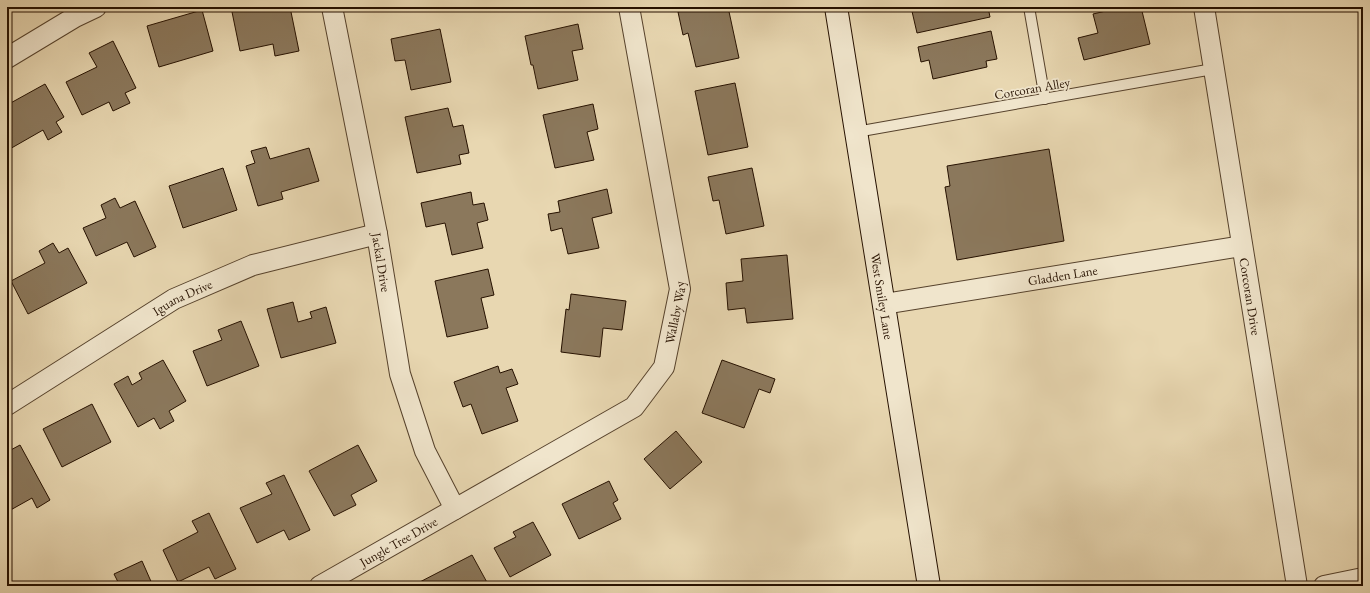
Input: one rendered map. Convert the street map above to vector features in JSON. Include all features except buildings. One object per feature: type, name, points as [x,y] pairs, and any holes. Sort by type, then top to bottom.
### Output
[{"type":"street","points":[[7,58],[75,17],[96,7]]},
{"type":"street","name":"Jackal Drive","points":[[332,7],[377,234],[400,374],[425,451],[455,509]]},
{"type":"street","name":"Wallaby Way","points":[[455,509],[634,407],[664,367],[680,289],[629,7]]},
{"type":"street","name":"West Smiley Lane","points":[[836,7],[929,586]]},
{"type":"street","name":"Corcoran Drive","points":[[1204,7],[1297,586]]},
{"type":"street","name":"Iguana Drive","points":[[7,405],[174,299],[254,265],[377,234]]},
{"type":"street","name":"Gladden Lane","points":[[884,304],[1242,246]]},
{"type":"street","name":"Jungle Tree Drive","points":[[320,586],[455,509]]},
{"type":"street","points":[[1324,586],[1363,578]]},
{"type":"lane","points":[[1029,7],[1045,99]]},
{"type":"lane","name":"Corcoran Alley","points":[[856,132],[1213,69]]}]
